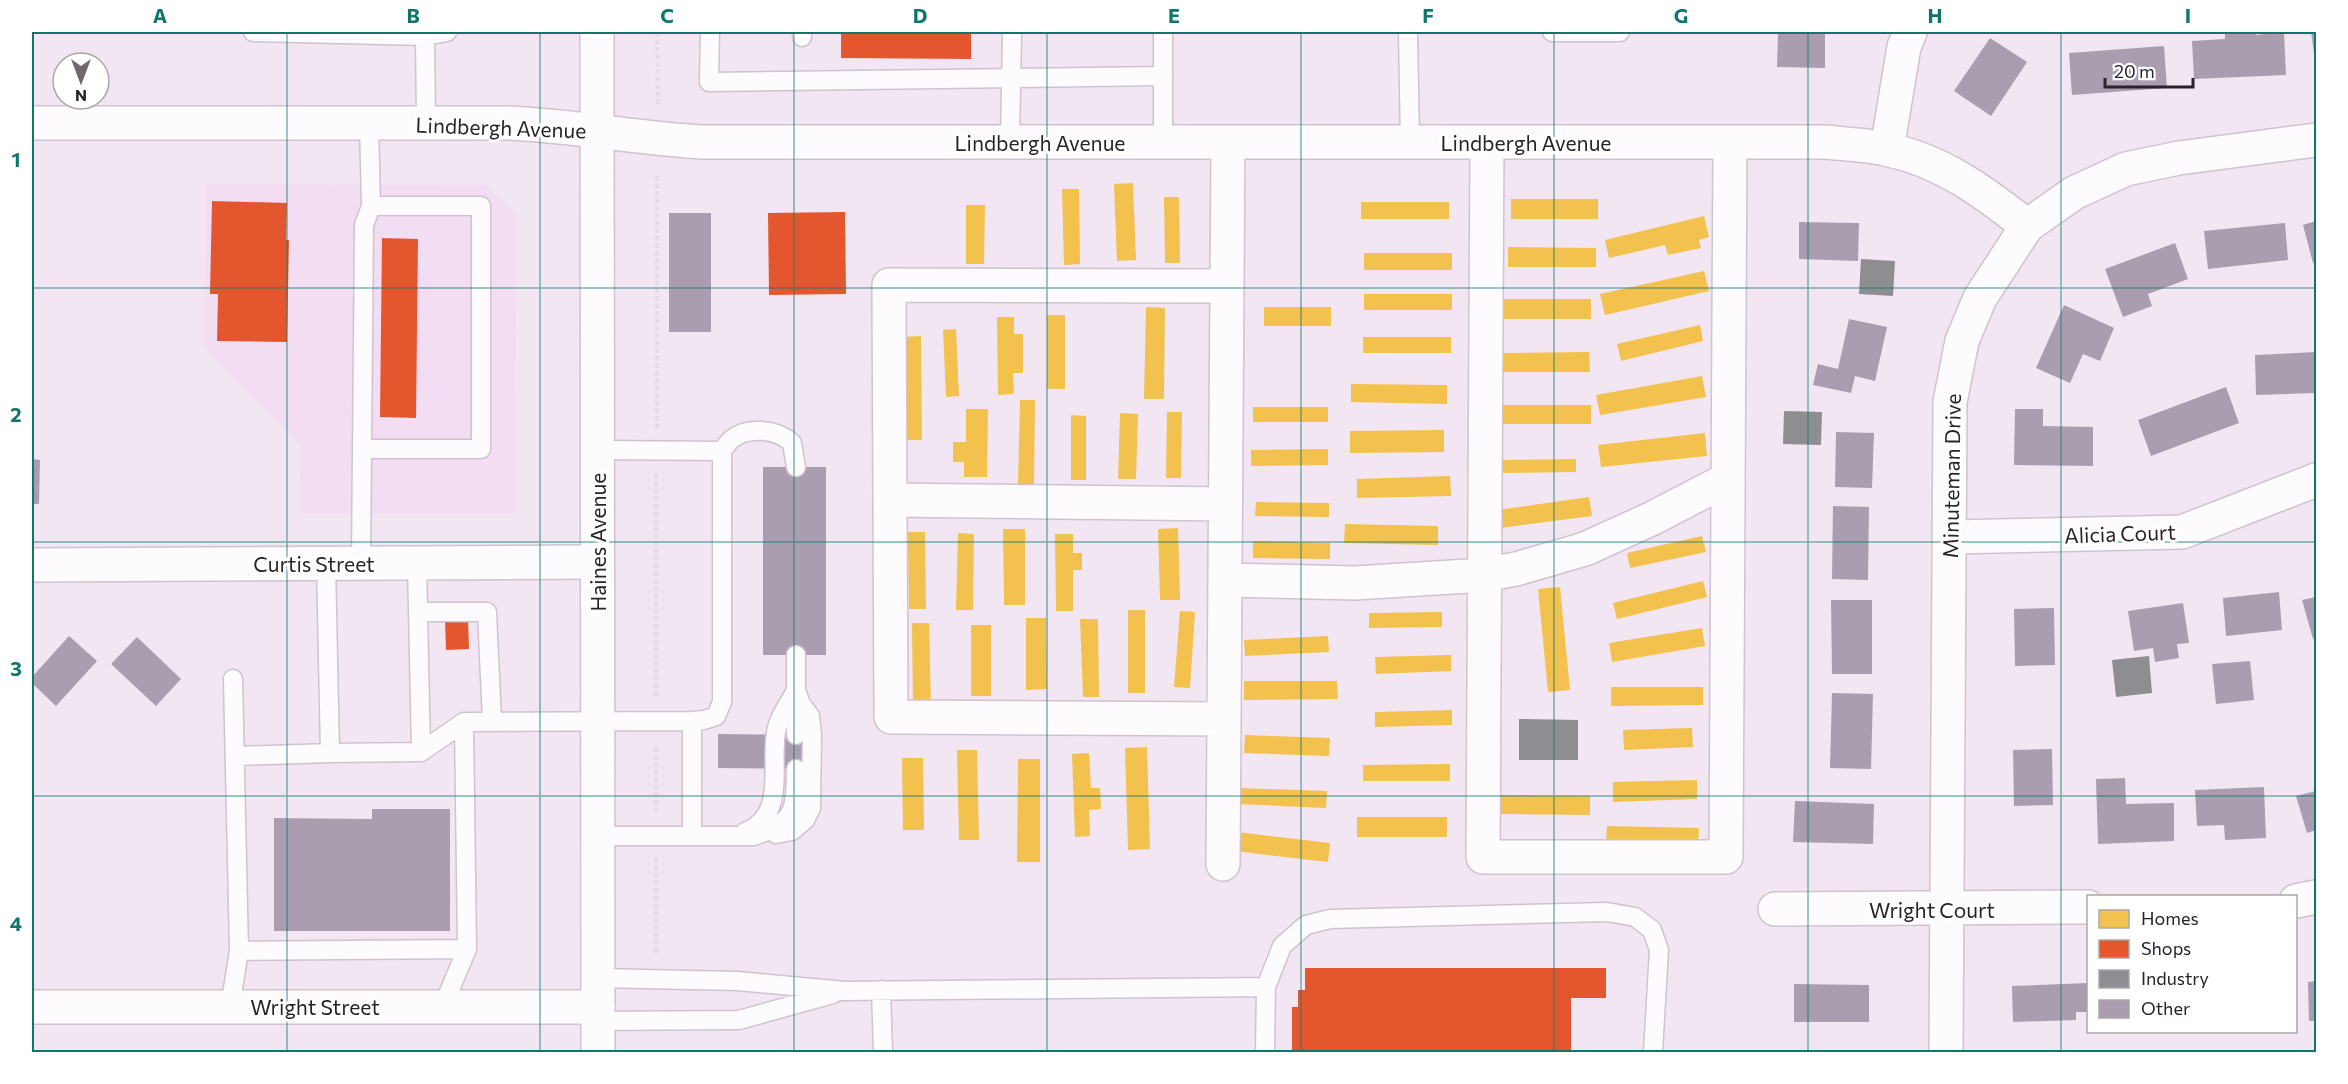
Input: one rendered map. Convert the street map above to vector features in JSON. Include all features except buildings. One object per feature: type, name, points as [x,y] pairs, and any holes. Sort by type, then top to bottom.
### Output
[{"type":"street","name":"Haines Avenue","points":[[597,32],[598,1015]]},
{"type":"street","points":[[1887,149],[1904,47],[1910,32]]},
{"type":"street","name":"Lindbergh Avenue","points":[[32,123],[509,123],[702,142],[1825,142],[1887,149],[1944,168],[1983,191],[2027,226]]},
{"type":"street","name":"Minuteman Drive","points":[[1946,1053],[1950,402],[1962,341],[1980,298],[2027,226],[2074,193],[2126,170],[2179,158],[2316,140]]},
{"type":"street","points":[[1223,864],[1228,142]]},
{"type":"street","points":[[1487,142],[1483,856],[1726,856],[1730,142]]},
{"type":"street","points":[[1224,719],[891,717],[889,285],[1227,286]]},
{"type":"street","points":[[1225,580],[1355,583],[1484,575],[1516,569],[1585,549],[1653,518],[1728,479]]},
{"type":"street","name":"Alicia Court","points":[[1950,537],[2182,532],[2316,480]]},
{"type":"street","points":[[890,500],[1225,504]]},
{"type":"street","name":"Curtis Street","points":[[32,565],[597,562]]},
{"type":"street","points":[[2297,901],[2316,897]]},
{"type":"street","name":"Wright Court","points":[[1775,909],[2087,907]]},
{"type":"street","name":"Wright Street","points":[[32,1007],[443,1006],[598,1015]]},
{"type":"lane","points":[[253,32],[425,36],[447,32]]},
{"type":"lane","points":[[710,32],[709,82],[1163,76]]},
{"type":"lane","points":[[1010,142],[1012,32]]},
{"type":"lane","points":[[1163,32],[1163,142]]},
{"type":"lane","points":[[1408,32],[1410,142]]},
{"type":"lane","points":[[1552,32],[1620,32]]},
{"type":"lane","points":[[425,36],[426,123]]},
{"type":"lane","points":[[361,563],[364,225],[371,206],[369,123]]},
{"type":"lane","points":[[362,449],[481,450],[481,206],[371,206]]},
{"type":"lane","points":[[236,756],[421,752],[464,722],[692,721],[716,716],[722,702],[722,451],[731,439],[746,432],[776,432],[792,443],[796,467]]},
{"type":"lane","points":[[597,450],[722,451]]},
{"type":"lane","points":[[326,563],[330,753]]},
{"type":"lane","points":[[417,563],[421,752]]},
{"type":"lane","points":[[418,612],[487,612],[492,721]]},
{"type":"lane","points":[[796,655],[796,735]]},
{"type":"lane","points":[[230,1007],[240,951],[233,679]]},
{"type":"lane","points":[[745,836],[765,818],[774,799],[776,734],[780,715],[796,690]]},
{"type":"lane","points":[[598,836],[745,836],[773,835],[792,831],[805,820],[811,808],[810,716],[801,704],[796,690]]},
{"type":"lane","points":[[692,721],[692,836]]},
{"type":"lane","points":[[443,1006],[467,949],[464,722]]},
{"type":"lane","points":[[745,836],[771,830],[788,818],[795,802],[796,769]]},
{"type":"lane","points":[[1265,1053],[1266,987],[1282,946],[1306,926],[1330,919],[1607,912],[1635,917],[1652,930],[1659,950],[1653,1053]]},
{"type":"lane","points":[[240,951],[467,949]]},
{"type":"lane","points":[[598,1015],[656,979],[737,981],[844,991],[1266,987]]},
{"type":"lane","points":[[881,990],[884,1053]]},
{"type":"lane","points":[[598,1015],[738,1020],[844,991]]},
{"type":"path","points":[[657,32],[658,107]]},
{"type":"path","points":[[656,979],[657,175]]},
{"type":"shaded area","points":[[206,184],[486,185],[516,215],[515,514],[299,514],[300,445],[205,348]]}]
